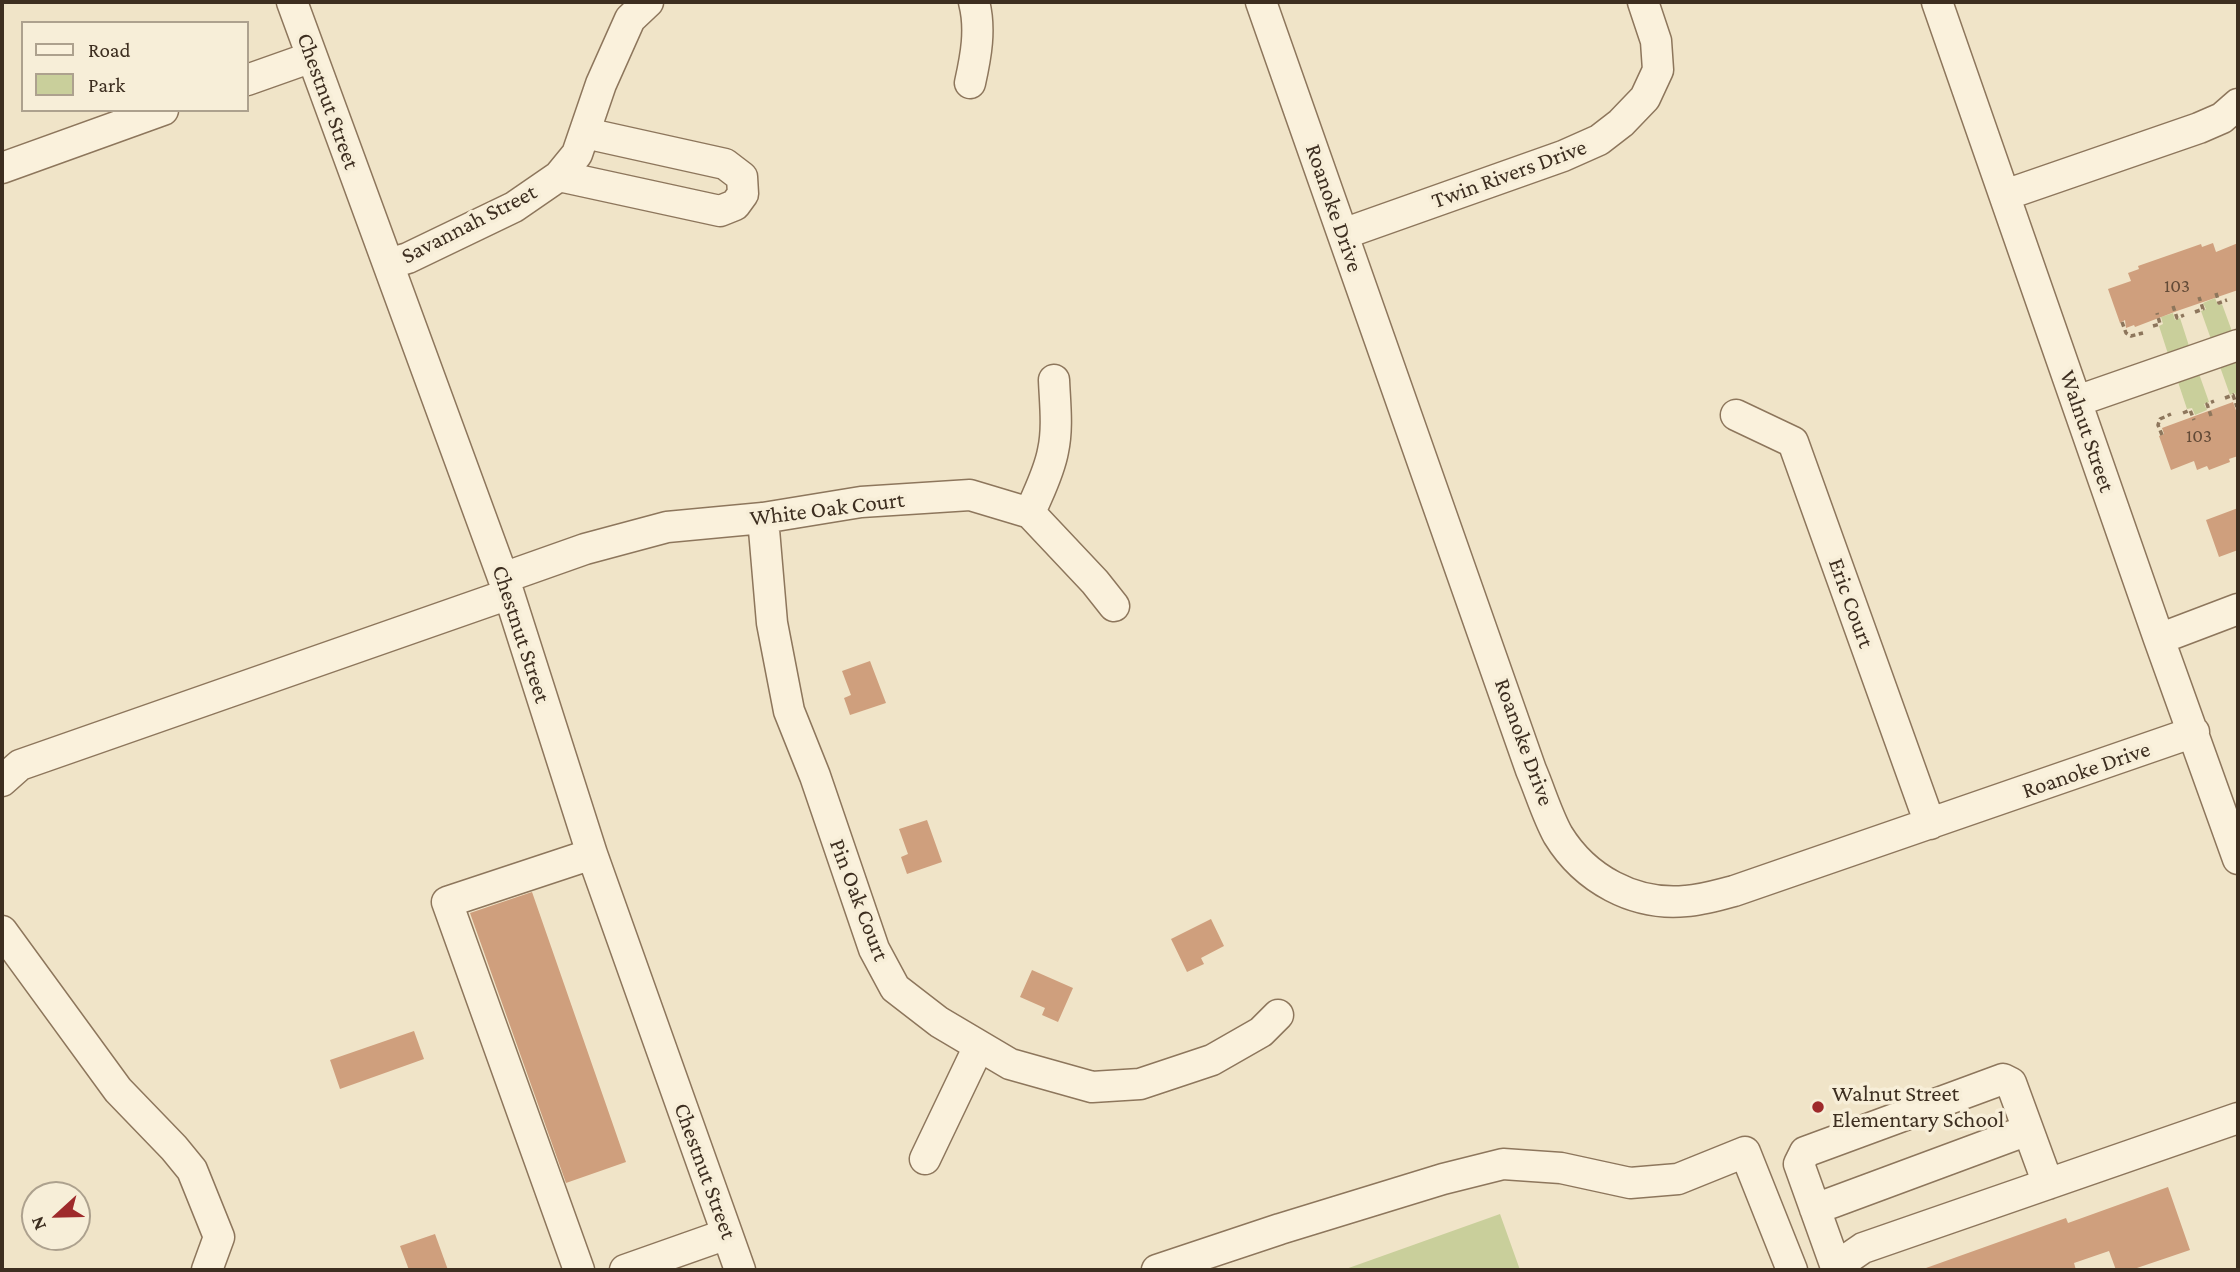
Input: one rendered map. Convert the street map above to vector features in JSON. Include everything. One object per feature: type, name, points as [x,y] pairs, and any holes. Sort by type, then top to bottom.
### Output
[{"type":"street","name":"Chestnut Street","points":[[292,2],[506,586],[592,853],[740,1270]]},
{"type":"street","name":"Savannah Street","points":[[388,264],[408,258],[514,207],[559,176],[577,154],[601,84],[629,19],[648,2]]},
{"type":"street","points":[[971,83],[977,50],[978,18],[974,2]]},
{"type":"street","name":"Roanoke Drive","points":[[1261,2],[1531,770],[1558,834],[1593,876],[1611,887],[1654,900],[1686,902],[1734,891],[2194,732]]},
{"type":"street","name":"Twin Rivers Drive","points":[[1343,234],[1563,156],[1599,140],[1621,123],[1645,98],[1658,70],[1656,41],[1643,2]]},
{"type":"street","name":"Walnut Street","points":[[1937,2],[2159,639],[2194,732],[2231,814],[2238,859]]},
{"type":"street","points":[[248,80],[312,57]]},
{"type":"street","points":[[2005,195],[2199,128],[2222,118],[2238,104]]},
{"type":"street","points":[[2,168],[157,112]]},
{"type":"street","points":[[559,176],[720,211],[735,205],[743,194],[742,177],[725,164],[585,133]]},
{"type":"street","points":[[2077,401],[2238,345]]},
{"type":"street","points":[[1055,380],[1056,422],[1053,451],[1030,513],[1114,606]]},
{"type":"street","name":"Eric Court","points":[[1736,415],[1793,442],[1930,824]]},
{"type":"street","name":"White Oak Court","points":[[2,781],[20,765],[506,586],[585,549],[667,527],[763,518],[861,502],[970,495],[1030,513]]},
{"type":"street","name":"Pin Oak Court","points":[[763,518],[772,623],[789,711],[815,776],[874,949],[895,988],[939,1022],[1010,1064],[1092,1087],[1140,1084],[1212,1060],[1261,1032],[1278,1015]]},
{"type":"street","points":[[2159,639],[2238,609]]},
{"type":"street","points":[[579,1270],[447,902],[592,853]]},
{"type":"street","points":[[2,931],[118,1090],[192,1170],[219,1237],[207,1270]]},
{"type":"street","points":[[925,1159],[979,1046]]},
{"type":"street","points":[[1840,1270],[1799,1164],[1805,1152],[2003,1079],[2011,1083],[2048,1184]]},
{"type":"street","points":[[1840,1270],[1847,1259],[1863,1248],[2238,1118]]},
{"type":"street","points":[[1815,1209],[2028,1130]]},
{"type":"street","points":[[1157,1270],[1418,1186],[1503,1164],[1561,1168],[1630,1183],[1678,1179],[1745,1152],[1791,1270]]},
{"type":"street","points":[[625,1270],[727,1234]]},
{"type":"path","points":[[2216,293],[2219,303],[2227,300]]},
{"type":"path","points":[[2195,312],[2203,309],[2199,297]]},
{"type":"path","points":[[2173,306],[2177,318],[2185,315]]},
{"type":"path","points":[[2153,326],[2160,324],[2157,313]]},
{"type":"path","points":[[2122,322],[2129,335],[2143,333]]},
{"type":"path","points":[[2225,398],[2233,395],[2237,407]]},
{"type":"path","points":[[2211,416],[2207,404],[2214,401]]},
{"type":"path","points":[[2183,412],[2190,410],[2194,420]]},
{"type":"path","points":[[2162,435],[2158,425],[2160,419],[2171,414]]},
{"type":"green space","points":[[2215,298],[2218,305],[2222,304],[2233,334],[2212,342],[2201,311],[2206,309],[2203,303]]},
{"type":"green space","points":[[2173,313],[2175,320],[2180,318],[2190,349],[2169,357],[2159,326],[2163,324],[2161,317]]},
{"type":"green space","points":[[2238,357],[2237,400],[2235,393],[2230,395],[2219,364]]},
{"type":"green space","points":[[2198,371],[2209,402],[2204,404],[2207,410],[2195,415],[2192,408],[2187,409],[2177,379]]},
{"type":"green space","points":[[1500,1214],[1520,1270],[1343,1270]]},
{"type":"building","points":[[2213,243],[2216,252],[2238,243],[2238,290],[2135,327],[2126,328],[2125,320],[2120,323],[2108,289],[2131,281],[2128,273],[2139,269],[2138,266],[2201,244],[2202,247]]},
{"type":"building","points":[[2233,402],[2238,416],[2238,456],[2209,470],[2207,466],[2197,470],[2194,461],[2171,470],[2159,436],[2164,434],[2162,428]]},
{"type":"building","points":[[2238,508],[2238,550],[2219,557],[2206,520]]},
{"type":"building","points":[[870,661],[886,703],[850,715],[844,698],[851,695],[842,671]]},
{"type":"building","points":[[927,820],[942,862],[907,874],[901,857],[908,854],[899,829]]},
{"type":"building","points":[[532,892],[626,1162],[566,1183],[470,913]]},
{"type":"building","points":[[1211,919],[1224,946],[1201,958],[1204,964],[1187,972],[1171,939]]},
{"type":"building","points":[[1032,970],[1073,988],[1058,1022],[1042,1015],[1045,1008],[1020,997]]},
{"type":"building","points":[[414,1031],[424,1059],[340,1089],[330,1060]]},
{"type":"building","points":[[2168,1187],[2190,1250],[2131,1270],[2116,1270],[2109,1251],[2074,1263],[2076,1270],[1926,1270],[2066,1218],[2068,1223]]},
{"type":"building","points":[[435,1234],[448,1270],[409,1270],[400,1246]]},
{"type":"place","name":"Walnut Street Elementary School","points":[[1818,1107]]}]
